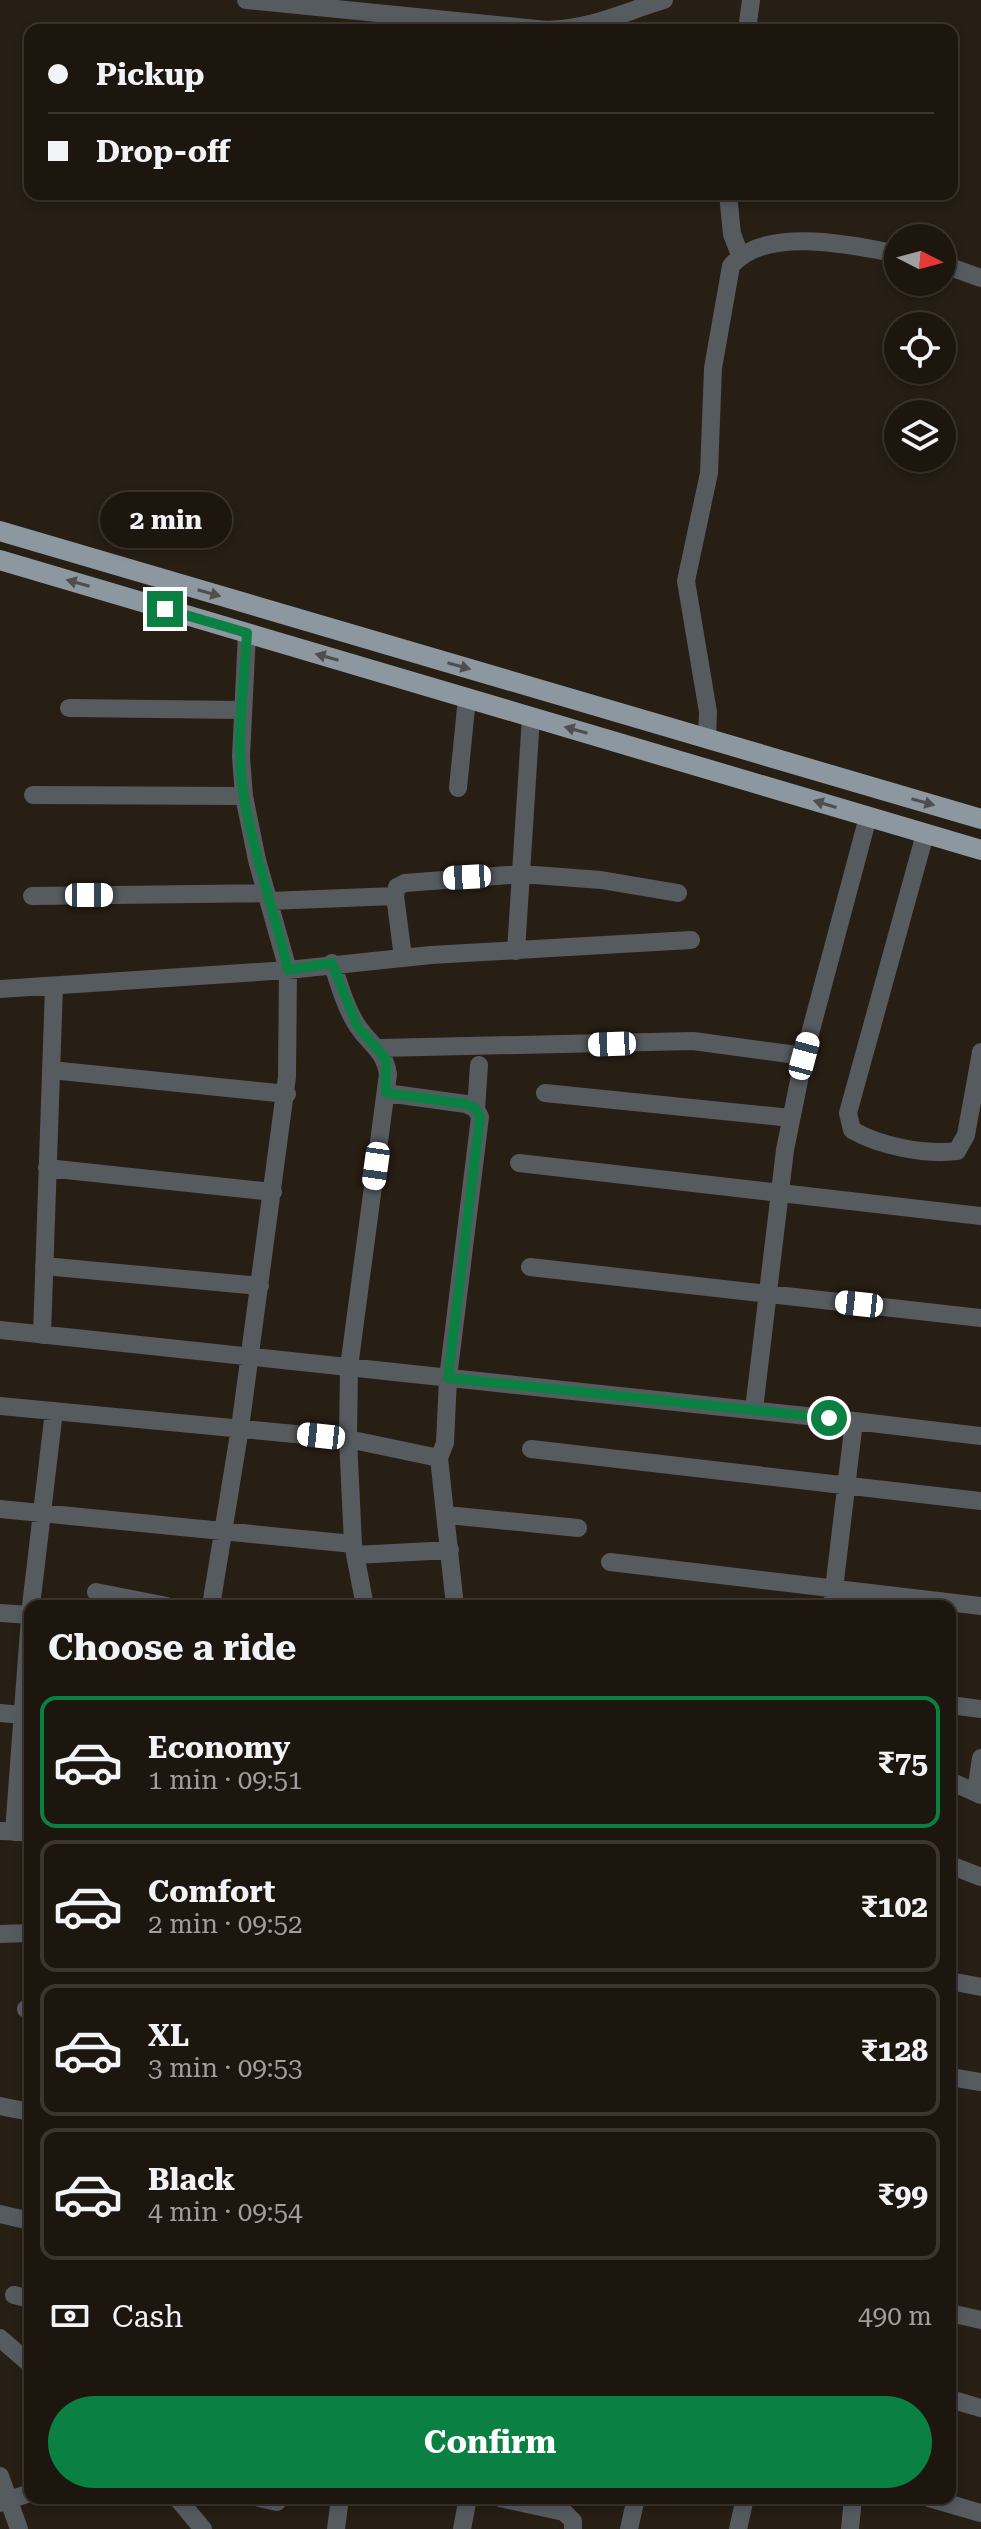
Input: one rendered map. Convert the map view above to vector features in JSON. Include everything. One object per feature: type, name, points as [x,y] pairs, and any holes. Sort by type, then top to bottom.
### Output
[{"type":"main road","points":[[0,531],[981,819]]},
{"type":"main road","points":[[0,560],[981,850]]},
{"type":"street","points":[[246,0],[487,24]]},
{"type":"street","points":[[598,24],[664,0]]},
{"type":"street","points":[[748,24],[751,0]]},
{"type":"street","points":[[729,200],[732,234],[740,255]]},
{"type":"street","points":[[707,739],[708,712],[686,581],[709,473],[718,329],[731,266],[740,255],[757,248],[813,242],[884,252]]},
{"type":"street","points":[[956,269],[981,278]]},
{"type":"street","points":[[212,1600],[225,1533],[287,1094],[288,970],[244,796],[242,710],[247,633]]},
{"type":"street","points":[[458,788],[467,698]]},
{"type":"street","points":[[69,708],[242,710]]},
{"type":"street","points":[[516,951],[531,717]]},
{"type":"street","points":[[33,795],[244,796]]},
{"type":"street","points":[[754,1409],[779,1191],[791,1118],[804,1056],[868,817]]},
{"type":"street","points":[[925,834],[848,1113],[852,1130],[867,1139],[896,1145],[939,1153],[957,1151],[966,1135],[981,1052]]},
{"type":"street","points":[[403,957],[395,896],[397,887],[405,883],[521,874],[601,880],[678,893]]},
{"type":"street","points":[[32,896],[395,896]]},
{"type":"street","points":[[0,989],[288,970],[403,957],[691,940]]},
{"type":"street","points":[[332,963],[357,1026],[380,1048],[386,1059],[386,1093],[349,1367],[348,1439],[354,1549],[364,1600]]},
{"type":"street","points":[[42,1335],[54,986]]},
{"type":"street","points":[[380,1048],[693,1041],[804,1056]]},
{"type":"street","points":[[454,1600],[439,1458],[445,1443],[448,1378],[480,1117],[476,1109],[479,1065]]},
{"type":"street","points":[[51,1070],[287,1094]]},
{"type":"street","points":[[386,1093],[476,1109]]},
{"type":"street","points":[[545,1093],[791,1118]]},
{"type":"street","points":[[519,1163],[981,1216]]},
{"type":"street","points":[[47,1168],[273,1192]]},
{"type":"street","points":[[44,1266],[260,1286]]},
{"type":"street","points":[[530,1267],[981,1318]]},
{"type":"street","points":[[0,1330],[754,1409],[981,1436]]},
{"type":"street","points":[[0,1406],[348,1439],[439,1458]]},
{"type":"street","points":[[32,1600],[54,1411]]},
{"type":"street","points":[[833,1596],[854,1421]]},
{"type":"street","points":[[531,1449],[981,1501]]},
{"type":"street","points":[[0,1509],[354,1549],[450,1550]]},
{"type":"street","points":[[447,1515],[578,1528]]},
{"type":"street","points":[[610,1562],[833,1596],[892,1600]]},
{"type":"street","points":[[96,1592],[135,1600]]},
{"type":"street","points":[[956,1604],[981,1606]]},
{"type":"street","points":[[0,1613],[24,1615]]},
{"type":"street","points":[[15,1832],[24,1690]]},
{"type":"street","points":[[956,1706],[981,1709]]},
{"type":"street","points":[[0,1713],[22,1715]]},
{"type":"street","points":[[956,1784],[978,1794],[981,1758]]},
{"type":"street","points":[[956,1867],[981,1877]]},
{"type":"street","points":[[0,1934],[24,1933]]},
{"type":"street","points":[[956,1982],[981,1987]]},
{"type":"street","points":[[956,2078],[981,2082]]},
{"type":"street","points":[[0,2106],[24,2111]]},
{"type":"street","points":[[0,2214],[24,2220]]},
{"type":"street","points":[[956,2314],[981,2320]]},
{"type":"street","points":[[0,2338],[24,2359]]},
{"type":"street","points":[[956,2401],[981,2408]]},
{"type":"street","points":[[0,2476],[5,2502],[19,2529]]},
{"type":"street","points":[[5,2502],[24,2495]]},
{"type":"street","points":[[186,2504],[203,2529]]},
{"type":"street","points":[[336,2529],[339,2504]]},
{"type":"street","points":[[462,2529],[467,2504]]},
{"type":"street","points":[[527,2504],[564,2512],[573,2521],[573,2529]]},
{"type":"street","points":[[629,2529],[635,2504]]},
{"type":"street","points":[[738,2529],[744,2504]]},
{"type":"street","points":[[850,2529],[852,2504]]},
{"type":"street","points":[[950,2504],[981,2513]]},
{"type":"route","points":[[165,609],[247,633],[241,757],[244,796],[257,860],[288,970],[332,963],[357,1026],[380,1048],[386,1059],[386,1093],[466,1104],[476,1109],[480,1117],[448,1378],[829,1418]]}]
